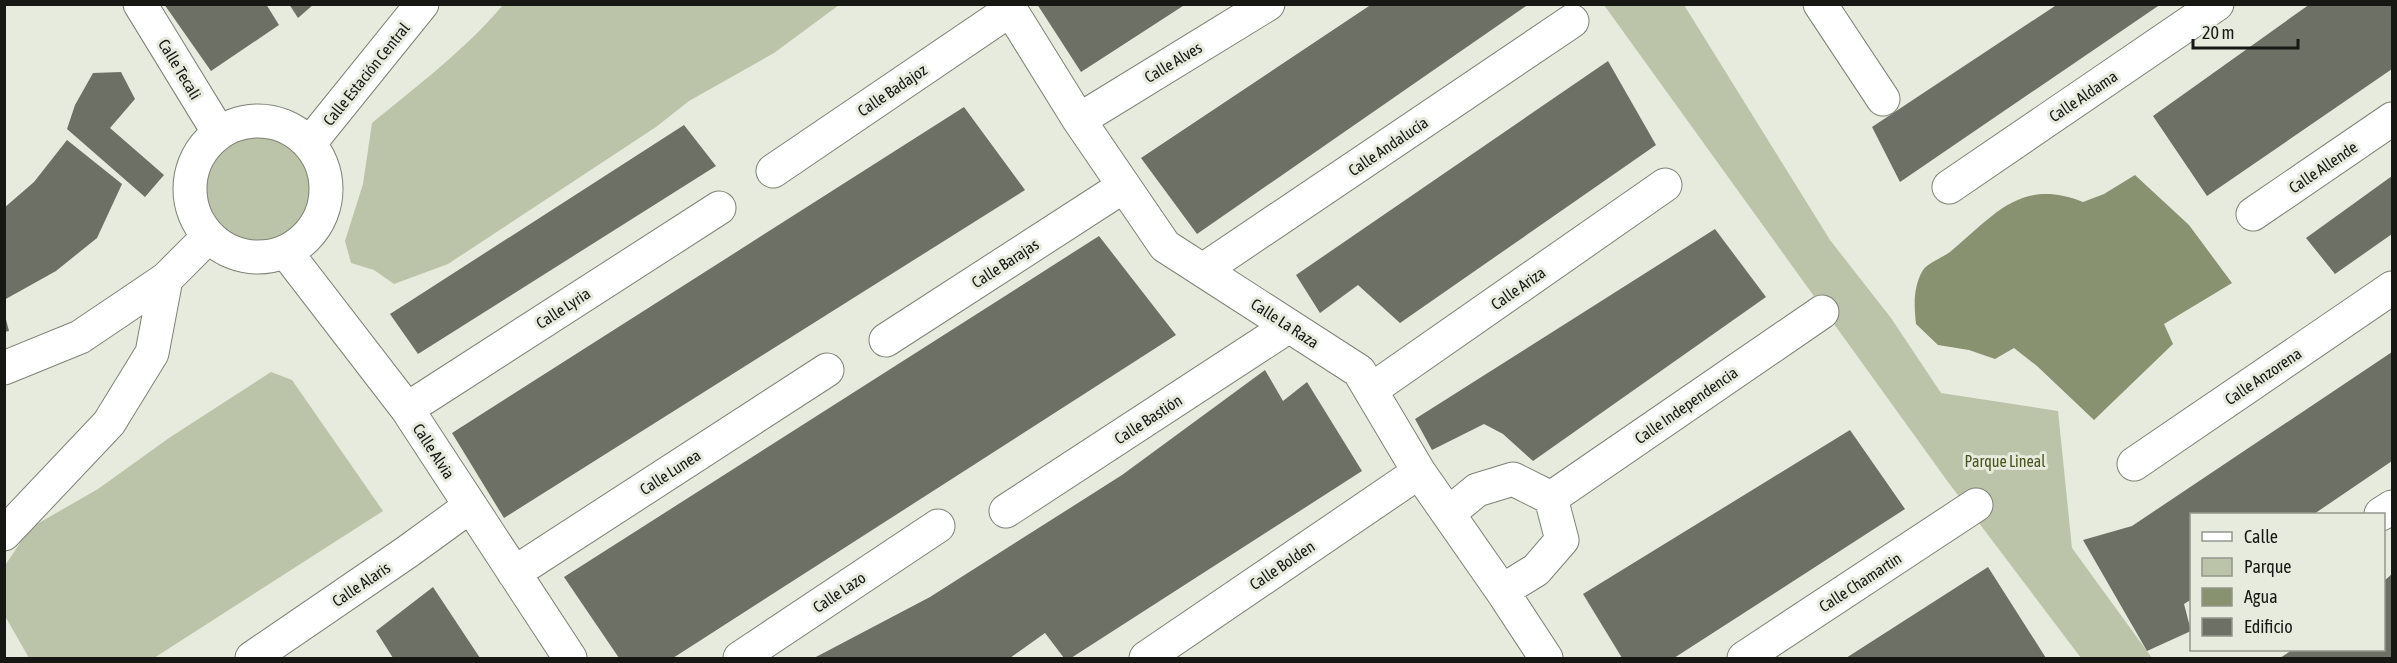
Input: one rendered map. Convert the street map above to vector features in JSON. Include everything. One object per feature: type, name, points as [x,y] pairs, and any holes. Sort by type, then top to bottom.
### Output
[{"type":"street","name":"Calle Tecali","points":[[140,4],[219,133]]},
{"type":"street","name":"Calle Estación Central","points":[[309,144],[422,4]]},
{"type":"street","name":"Calle Alves","points":[[1079,120],[1268,4]]},
{"type":"street","points":[[1820,4],[1883,99]]},
{"type":"street","name":"Calle Aldama","points":[[1948,187],[2217,4]]},
{"type":"street","name":"Calle La Raza","points":[[1009,7],[1079,120],[1166,246],[1359,371],[1419,472],[1502,591],[1536,655]]},
{"type":"street","name":"Calle Badajoz","points":[[773,171],[1009,7]]},
{"type":"street","name":"Calle Andalucía","points":[[1203,270],[1572,21]]},
{"type":"street","name":"Calle Allende","points":[[2253,214],[2392,119]]},
{"type":"street","points":[[266,122],[290,129],[309,144],[323,166],[327,191],[322,216],[307,237],[286,252],[259,258],[231,252],[209,236],[196,216],[190,194],[193,171],[202,150],[219,133],[242,123],[266,122]]},
{"type":"street","name":"Calle Ariza","points":[[1371,390],[1665,185]]},
{"type":"street","name":"Calle Barajas","points":[[886,340],[1124,186]]},
{"type":"street","name":"Calle Lyria","points":[[407,409],[719,208]]},
{"type":"street","points":[[4,368],[80,336],[166,279],[209,236]]},
{"type":"street","name":"Calle Alvia","points":[[286,252],[407,409],[469,507],[570,658]]},
{"type":"street","points":[[4,534],[109,423],[152,353],[166,279]]},
{"type":"street","name":"Calle Anzorena","points":[[2134,464],[2392,288]]},
{"type":"street","name":"Calle Independencia","points":[[1551,498],[1821,312]]},
{"type":"street","name":"Calle Bastión","points":[[1006,512],[1289,326]]},
{"type":"street","name":"Calle Lunea","points":[[514,573],[826,370]]},
{"type":"street","name":"Calle Bolden","points":[[1146,658],[1419,472]]},
{"type":"street","points":[[1449,513],[1477,490],[1513,479],[1551,498],[1562,540],[1536,570],[1502,591]]},
{"type":"street","name":"Calle Chamartin","points":[[1744,658],[1976,505]]},
{"type":"street","name":"Calle Alaris","points":[[252,658],[469,507]]},
{"type":"street","name":"Calle Lazo","points":[[740,658],[938,526]]},
{"type":"green space","points":[[503,5],[839,5],[774,53],[689,101],[656,127],[448,264],[394,284],[374,270],[351,263],[345,241],[363,184],[372,123],[457,52]]},
{"type":"green space","name":"Parque Lineal","points":[[1604,5],[1684,5],[1830,240],[1891,318],[1941,393],[2058,411],[2072,548],[2152,658],[2081,658],[1948,482]]},
{"type":"green space","points":[[254,122],[290,129],[309,144],[325,181],[322,216],[286,252],[231,252],[209,236],[193,205],[193,171],[219,133]]},
{"type":"green space","points":[[271,372],[292,380],[383,511],[154,658],[29,658],[5,616],[4,567],[30,528],[98,489],[169,438]]},
{"type":"water","points":[[2135,175],[2189,225],[2232,283],[2164,324],[2173,344],[2094,420],[2037,366],[2014,348],[1995,359],[1969,350],[1938,345],[1916,324],[1916,290],[1923,270],[1950,252],[2009,204],[2025,197],[2042,194],[2061,195],[2083,202],[2104,194]]},
{"type":"building","points":[[164,4],[266,4],[279,25],[211,71]]},
{"type":"building","points":[[289,4],[314,4],[298,18]]},
{"type":"building","points":[[1037,4],[1186,4],[1081,72]]},
{"type":"building","points":[[1372,4],[1529,4],[1197,234],[1141,158]]},
{"type":"building","points":[[2058,4],[2161,4],[1900,182],[1872,127]]},
{"type":"building","points":[[2310,4],[2392,4],[2392,69],[2207,196],[2153,116]]},
{"type":"building","points":[[1608,61],[1656,145],[1400,323],[1358,285],[1320,313],[1296,275]]},
{"type":"building","points":[[121,72],[135,99],[110,128],[164,175],[145,197],[67,129],[75,105],[93,73]]},
{"type":"building","points":[[964,107],[1025,190],[504,518],[452,433]]},
{"type":"building","points":[[684,125],[716,166],[418,354],[390,314]]},
{"type":"building","points":[[67,140],[122,184],[97,238],[56,271],[4,300],[4,208],[34,182]]},
{"type":"building","points":[[2392,176],[2392,234],[2335,274],[2306,238]]},
{"type":"building","points":[[1715,229],[1766,297],[1533,461],[1503,434],[1484,424],[1432,450],[1415,419]]},
{"type":"building","points":[[1099,236],[1176,335],[673,658],[619,658],[564,577]]},
{"type":"building","points":[[4,312],[9,331],[4,332]]},
{"type":"building","points":[[2392,352],[2392,461],[2315,513],[2190,513],[2190,600],[2184,604],[2190,631],[2147,651],[2083,540],[2132,526]]},
{"type":"building","points":[[1265,370],[1283,401],[1307,382],[1362,471],[1071,658],[1064,658],[1045,633],[1010,658],[814,658],[930,597],[1122,475]]},
{"type":"building","points":[[1850,430],[1905,509],[1674,658],[1622,658],[1583,594]]},
{"type":"building","points":[[1988,567],[2046,658],[1846,658]]},
{"type":"building","points":[[2392,574],[2392,658],[2280,658],[2290,651],[2385,651],[2385,580]]},
{"type":"building","points":[[433,587],[480,658],[393,658],[376,631]]}]
